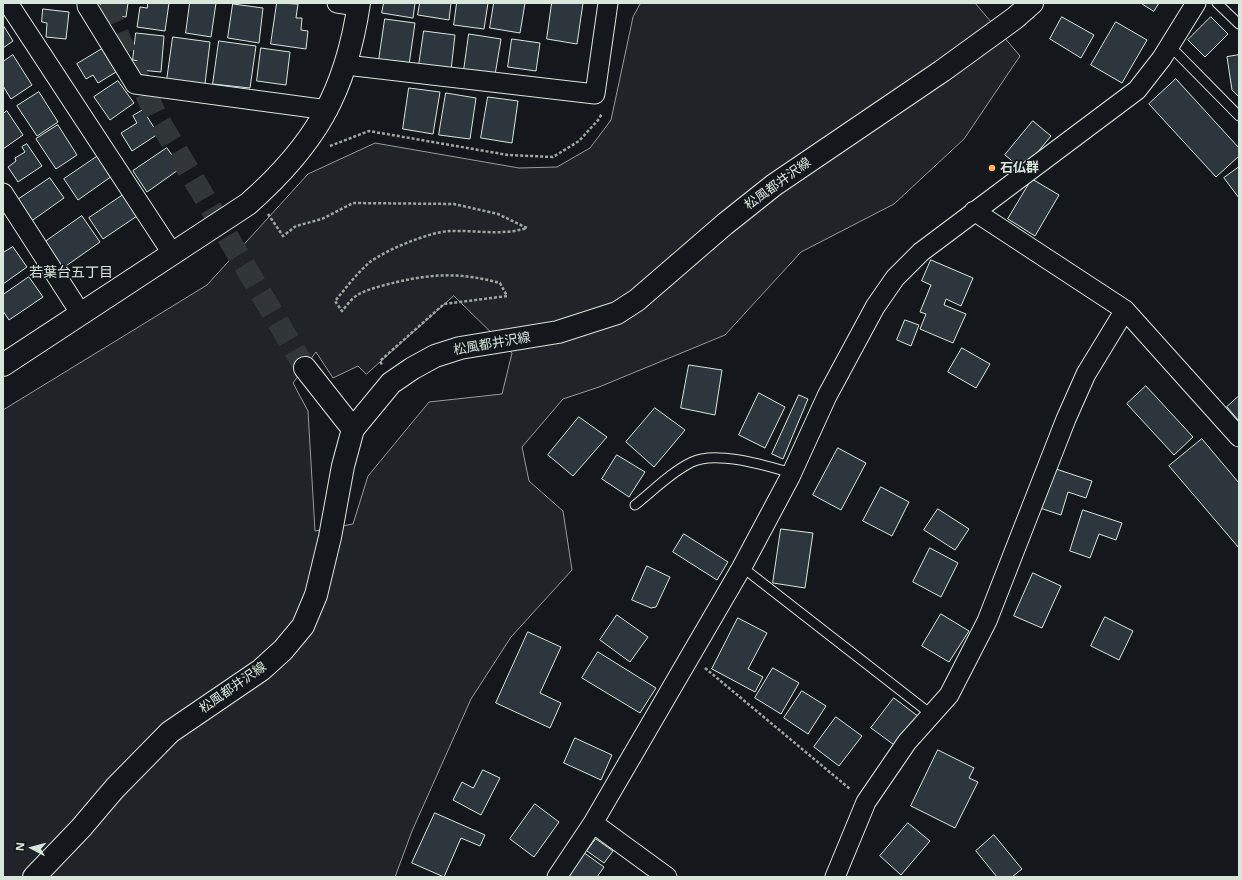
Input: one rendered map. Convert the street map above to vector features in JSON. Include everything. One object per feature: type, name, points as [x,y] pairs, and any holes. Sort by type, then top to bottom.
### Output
[{"type":"street","points":[[8,3],[172,253]]},
{"type":"street","points":[[87,3],[87,6],[135,84],[328,110]]},
{"type":"street","points":[[3,364],[248,204],[291,162],[313,134],[328,110],[346,65],[359,5],[337,3]]},
{"type":"street","points":[[346,65],[595,94],[608,3]]},
{"type":"street","name":"松風都井沢線","points":[[34,877],[81,828],[115,788],[170,732],[261,670],[283,650],[303,626],[316,595],[330,537],[343,466],[353,430],[391,383],[430,359],[454,350],[558,332],[617,313],[637,300],[725,224],[774,185],[942,71],[1015,18],[1032,3]]},
{"type":"street","points":[[557,877],[593,822],[689,655],[742,567],[792,473],[827,396],[875,307],[894,278],[921,252],[1136,90],[1146,80],[1170,46],[1196,3]]},
{"type":"street","points":[[3,193],[81,314]]},
{"type":"street","points":[[974,211],[1124,310],[1239,437]]},
{"type":"street","points":[[835,877],[866,802],[907,742],[949,695],[987,621],[1066,419],[1086,374],[1124,310]]},
{"type":"street","points":[[305,368],[353,430]]},
{"type":"street","points":[[593,822],[667,877]]},
{"type":"lane","points":[[1217,3],[1239,24]]},
{"type":"lane","points":[[1170,46],[1239,116]]},
{"type":"lane","points":[[635,505],[663,482],[692,462],[705,458],[757,464],[792,473]]},
{"type":"lane","points":[[742,567],[932,715]]},
{"type":"path","points":[[326,148],[369,131],[508,156],[553,157],[579,141],[600,119],[604,108]]},
{"type":"path","points":[[257,196],[283,236],[296,226],[322,219],[353,203],[454,204],[498,214],[527,228],[515,232],[448,232],[425,235],[371,262],[350,282],[336,301],[342,311],[358,294],[382,285],[421,276],[452,274],[476,277],[500,283],[507,296],[444,304],[380,361],[391,383]]},
{"type":"path","points":[[689,655],[866,802]]},
{"type":"shaded area","points":[[641,3],[975,3],[1020,56],[964,139],[894,204],[801,252],[725,335],[599,387],[563,399],[522,447],[529,481],[563,511],[572,570],[511,637],[471,699],[412,831],[395,877],[3,877],[3,410],[207,285],[308,174],[375,143],[519,168],[557,167],[590,148],[611,120],[633,17]],"holes":[[[454,296],[512,353],[502,394],[429,402],[368,476],[353,524],[315,531],[308,411],[293,383],[316,352],[333,378],[358,366],[366,374]]]},
{"type":"building","points":[[101,3],[128,3],[126,17],[99,14]]},
{"type":"building","points":[[148,3],[169,3],[165,31],[137,27],[140,7],[147,8]]},
{"type":"building","points":[[190,3],[216,3],[211,37],[186,33]]},
{"type":"building","points":[[277,3],[298,4],[296,18],[302,18],[301,30],[308,31],[306,49],[271,44]]},
{"type":"building","points":[[384,3],[415,3],[413,18],[382,13]]},
{"type":"building","points":[[420,3],[451,3],[449,20],[418,15]]},
{"type":"building","points":[[457,3],[488,3],[484,29],[454,25]]},
{"type":"building","points":[[494,3],[525,3],[520,33],[490,28]]},
{"type":"building","points":[[552,3],[583,3],[577,44],[547,39]]},
{"type":"building","points":[[1141,3],[1159,3],[1154,11]]},
{"type":"building","points":[[233,4],[263,8],[259,43],[228,38]]},
{"type":"building","points":[[43,9],[69,12],[66,39],[46,37],[47,23],[42,22]]},
{"type":"building","points":[[1062,17],[1094,35],[1081,58],[1050,39]]},
{"type":"building","points":[[1211,17],[1228,34],[1205,57],[1188,40]]},
{"type":"building","points":[[385,19],[415,23],[409,65],[379,60]]},
{"type":"building","points":[[1116,22],[1147,40],[1122,83],[1091,65]]},
{"type":"building","points":[[3,25],[13,41],[3,48]]},
{"type":"building","points":[[424,31],[455,35],[451,70],[419,65]]},
{"type":"building","points":[[136,33],[164,36],[161,72],[140,70],[138,61],[133,60]]},
{"type":"building","points":[[469,34],[501,39],[495,75],[464,70]]},
{"type":"building","points":[[173,37],[210,42],[205,84],[167,80]]},
{"type":"building","points":[[512,39],[540,43],[536,71],[508,67]]},
{"type":"building","points":[[219,41],[256,46],[250,88],[213,84]]},
{"type":"building","points":[[261,48],[290,52],[286,85],[257,81]]},
{"type":"building","points":[[102,49],[116,72],[98,83],[93,75],[86,79],[77,64]]},
{"type":"building","points":[[13,55],[32,85],[11,99],[3,86],[3,62]]},
{"type":"building","points":[[1239,55],[1239,97],[1232,90],[1227,57]]},
{"type":"building","points":[[1176,79],[1239,148],[1239,156],[1216,177],[1149,104]]},
{"type":"building","points":[[118,81],[134,103],[110,120],[94,97]]},
{"type":"building","points":[[409,88],[440,92],[433,134],[403,129]]},
{"type":"building","points":[[39,92],[58,122],[37,136],[17,106]]},
{"type":"building","points":[[446,93],[476,98],[470,139],[439,135]]},
{"type":"building","points":[[488,97],[518,101],[512,143],[481,138]]},
{"type":"building","points":[[143,110],[158,134],[132,151],[121,133],[137,123],[133,116]]},
{"type":"building","points":[[7,111],[23,135],[3,149],[3,114]]},
{"type":"building","points":[[1033,121],[1051,136],[1023,170],[1005,155]]},
{"type":"building","points":[[58,125],[77,155],[56,169],[36,139]]},
{"type":"building","points":[[27,144],[42,166],[18,182],[8,167],[16,161],[15,158],[25,152],[22,147]]},
{"type":"building","points":[[167,148],[181,168],[147,192],[133,171]]},
{"type":"building","points":[[98,156],[112,176],[78,200],[64,179]]},
{"type":"building","points":[[1239,167],[1239,198],[1224,178]]},
{"type":"building","points":[[50,178],[64,198],[30,222],[16,201]]},
{"type":"building","points":[[1032,179],[1059,195],[1035,236],[1008,219]]},
{"type":"building","points":[[123,195],[137,216],[103,239],[89,218]]},
{"type":"building","points":[[82,216],[100,242],[63,268],[45,242]]},
{"type":"building","points":[[13,247],[27,267],[3,284],[3,253]]},
{"type":"building","points":[[931,260],[973,278],[961,306],[946,299],[944,305],[966,314],[953,343],[920,329],[926,314],[920,312],[931,285],[922,281]]},
{"type":"building","points":[[29,277],[43,297],[9,320],[3,311],[3,295]]},
{"type":"building","points":[[905,320],[919,325],[911,346],[897,340]]},
{"type":"building","points":[[962,348],[990,364],[976,388],[948,372]]},
{"type":"building","points":[[689,365],[722,370],[715,415],[681,408]]},
{"type":"building","points":[[1146,386],[1193,437],[1174,455],[1127,404]]},
{"type":"building","points":[[759,393],[785,407],[765,448],[739,435]]},
{"type":"building","points":[[799,395],[808,399],[783,459],[772,454]]},
{"type":"building","points":[[1239,396],[1239,421],[1227,407]]},
{"type":"building","points":[[655,408],[685,430],[654,467],[626,442]]},
{"type":"building","points":[[579,417],[607,437],[573,476],[548,455]]},
{"type":"building","points":[[1202,439],[1239,483],[1239,548],[1169,466]]},
{"type":"building","points":[[838,448],[866,463],[841,510],[813,495]]},
{"type":"building","points":[[617,455],[645,472],[629,497],[602,479]]},
{"type":"building","points":[[1053,468],[1092,481],[1086,498],[1068,492],[1061,515],[1040,508]]},
{"type":"building","points":[[881,487],[909,502],[892,536],[863,521]]},
{"type":"building","points":[[938,509],[969,529],[955,550],[924,530]]},
{"type":"building","points":[[1083,510],[1122,523],[1116,540],[1099,534],[1090,558],[1070,551]]},
{"type":"building","points":[[781,529],[813,533],[805,588],[773,583]]},
{"type":"building","points":[[684,534],[728,562],[717,580],[673,552]]},
{"type":"building","points":[[930,548],[958,563],[941,597],[913,582]]},
{"type":"building","points":[[647,566],[670,577],[656,607],[651,608],[632,600]]},
{"type":"building","points":[[1033,573],[1061,586],[1042,628],[1014,616]]},
{"type":"building","points":[[941,614],[969,631],[949,662],[922,646]]},
{"type":"building","points":[[617,615],[648,637],[630,662],[600,640]]},
{"type":"building","points":[[1105,617],[1133,631],[1119,660],[1091,646]]},
{"type":"building","points":[[738,618],[767,633],[748,669],[763,677],[755,692],[712,669]]},
{"type":"building","points":[[528,632],[561,647],[540,693],[561,703],[550,728],[496,703]]},
{"type":"building","points":[[598,652],[656,688],[640,713],[582,678]]},
{"type":"building","points":[[773,668],[799,683],[781,714],[755,698]]},
{"type":"building","points":[[802,691],[826,706],[808,734],[784,718]]},
{"type":"building","points":[[894,698],[919,717],[897,747],[871,728]]},
{"type":"building","points":[[836,717],[862,736],[839,766],[814,747]]},
{"type":"building","points":[[575,738],[612,755],[601,780],[564,763]]},
{"type":"building","points":[[938,750],[974,768],[969,778],[978,782],[955,828],[911,806]]},
{"type":"building","points":[[483,770],[500,778],[481,815],[453,800],[462,782],[473,788]]},
{"type":"building","points":[[535,804],[559,822],[534,857],[510,839]]},
{"type":"building","points":[[435,813],[485,835],[480,846],[461,838],[444,877],[412,863]]},
{"type":"building","points":[[908,823],[930,841],[901,875],[880,856]]},
{"type":"building","points":[[994,835],[1022,869],[1012,877],[997,877],[976,851]]},
{"type":"building","points":[[596,839],[613,851],[604,863],[587,851]]},
{"type":"building","points":[[583,852],[604,867],[597,877],[567,877]]},
{"type":"tunnel","points":[[105,3],[121,42],[157,117],[305,368]]},
{"type":"place","name":"石仏群","points":[[992,168]]},
{"type":"district","name":"若葉台五丁目","points":[[71,273]]}]
